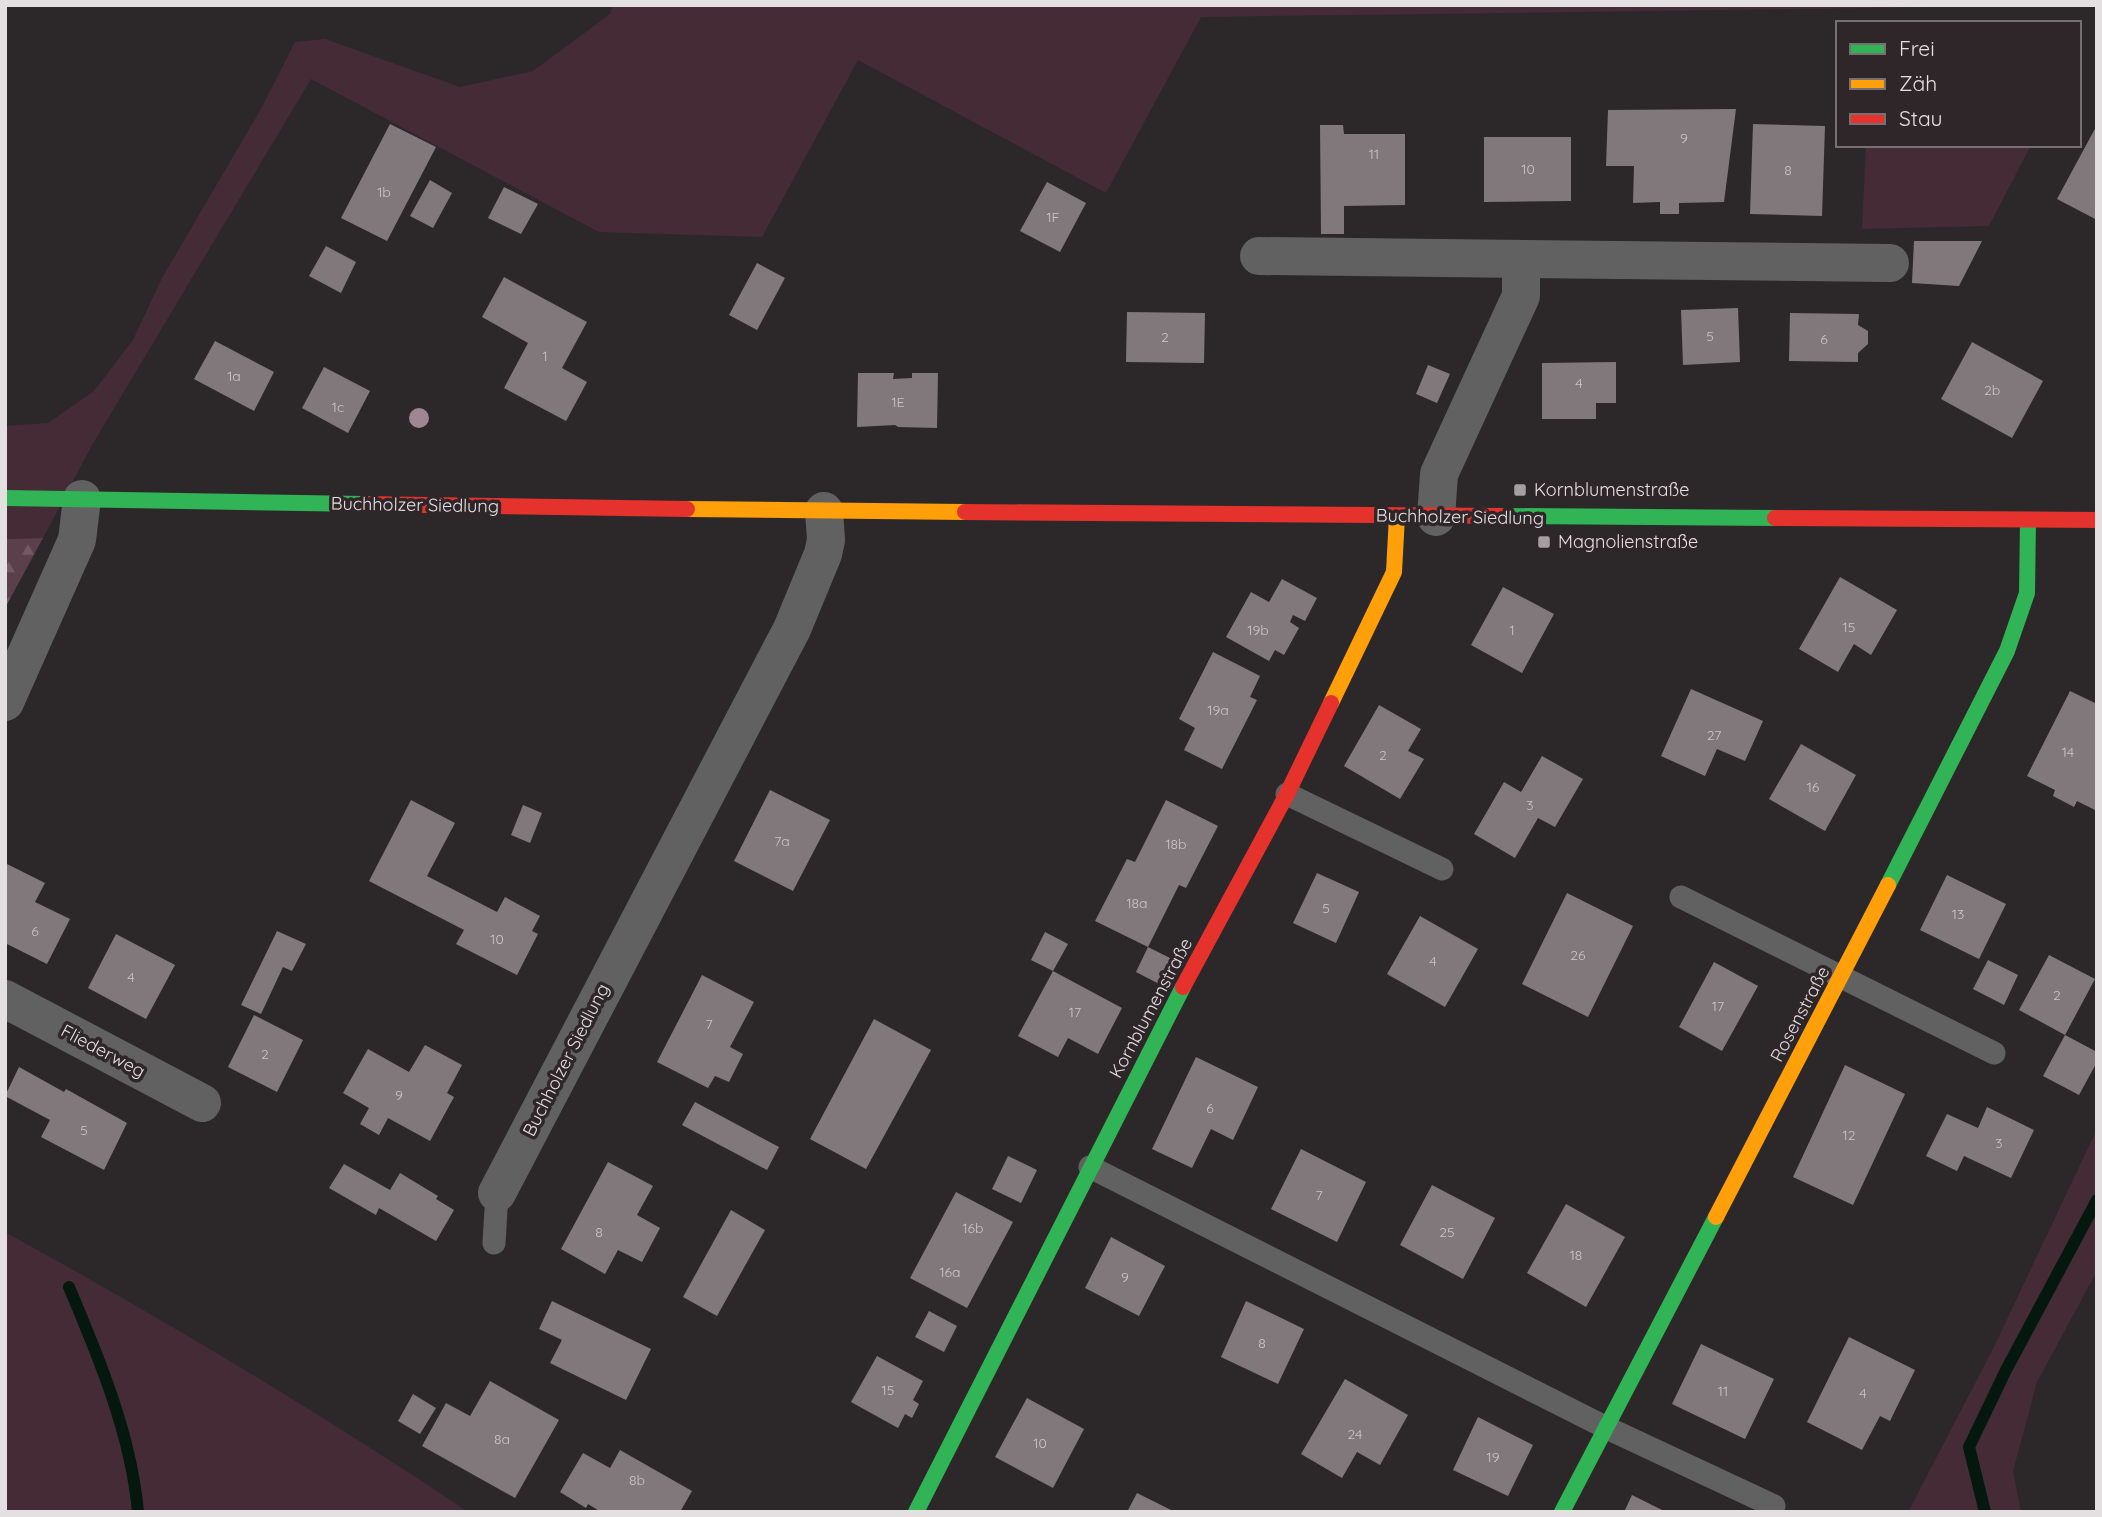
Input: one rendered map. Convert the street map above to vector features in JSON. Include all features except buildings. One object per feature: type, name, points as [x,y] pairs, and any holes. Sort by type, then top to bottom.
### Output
[{"type":"street","points":[[1259,256],[1889,263]]},
{"type":"street","points":[[1436,517],[1438,474],[1521,296],[1521,261]]},
{"type":"street","name":"Buchholzer Siedlung","points":[[5,498],[824,511],[2097,520]]},
{"type":"street","points":[[5,702],[77,540],[82,499]]},
{"type":"street","name":"Buchholzer Siedlung","points":[[497,1193],[792,629],[827,540],[824,511]]},
{"type":"street","name":"Kornblumenstraße","points":[[916,1512],[1090,1167],[1287,794],[1394,572],[1397,516]]},
{"type":"street","name":"Rosenstraße","points":[[1562,1512],[1841,977],[2018,626],[2027,593],[2028,520]]},
{"type":"street","name":"Fliederweg","points":[[5,999],[202,1103]]},
{"type":"lane","points":[[1287,794],[1443,869]]},
{"type":"lane","points":[[1681,897],[1994,1053]]},
{"type":"lane","points":[[1090,1167],[1605,1427],[1774,1506]]},
{"type":"lane","points":[[494,1243],[497,1193]]},
{"type":"shaded area","points":[[612,5],[2097,5],[1201,17],[1106,193],[858,60],[762,237],[599,232],[311,79],[92,445],[43,538],[5,539],[5,426],[48,423],[94,391],[133,340],[162,278],[261,109],[295,42],[325,39],[460,87],[533,71],[610,14]]},
{"type":"shaded area","points":[[1866,147],[2030,147],[1989,226],[1862,229]]},
{"type":"shaded area","points":[[2097,1129],[2097,1271],[2037,1382],[2013,1471],[2021,1512],[1908,1512],[1993,1349]]},
{"type":"shaded area","points":[[5,1232],[239,1367],[468,1512],[5,1512]]},
{"type":"green space","points":[[43,538],[5,608],[5,539]]},
{"type":"waterway","points":[[1985,1512],[1969,1447],[2006,1370],[2097,1200]]},
{"type":"waterway","points":[[69,1287],[121,1425],[138,1512]]},
{"type":"traffic: fast","points":[[5,498],[363,504]]},
{"type":"traffic: fast","points":[[1509,516],[1775,518]]},
{"type":"traffic: fast","points":[[1888,885],[2007,651],[2027,593],[2028,520]]},
{"type":"traffic: fast","points":[[916,1512],[1183,987]]},
{"type":"traffic: fast","points":[[1562,1512],[1716,1217]]},
{"type":"traffic: slow","points":[[687,509],[965,512]]},
{"type":"traffic: slow","points":[[1331,703],[1394,572],[1397,516]]},
{"type":"traffic: slow","points":[[1716,1217],[1888,885]]},
{"type":"traffic: jam","points":[[363,504],[687,509]]},
{"type":"traffic: jam","points":[[965,512],[1509,516]]},
{"type":"traffic: jam","points":[[1775,518],[2097,520]]},
{"type":"traffic: jam","points":[[1183,987],[1287,794],[1331,703]]},
{"type":"place","name":"Kornblumenstraße","points":[[1520,490]]},
{"type":"place","name":"Magnolienstraße","points":[[1544,542]]}]
